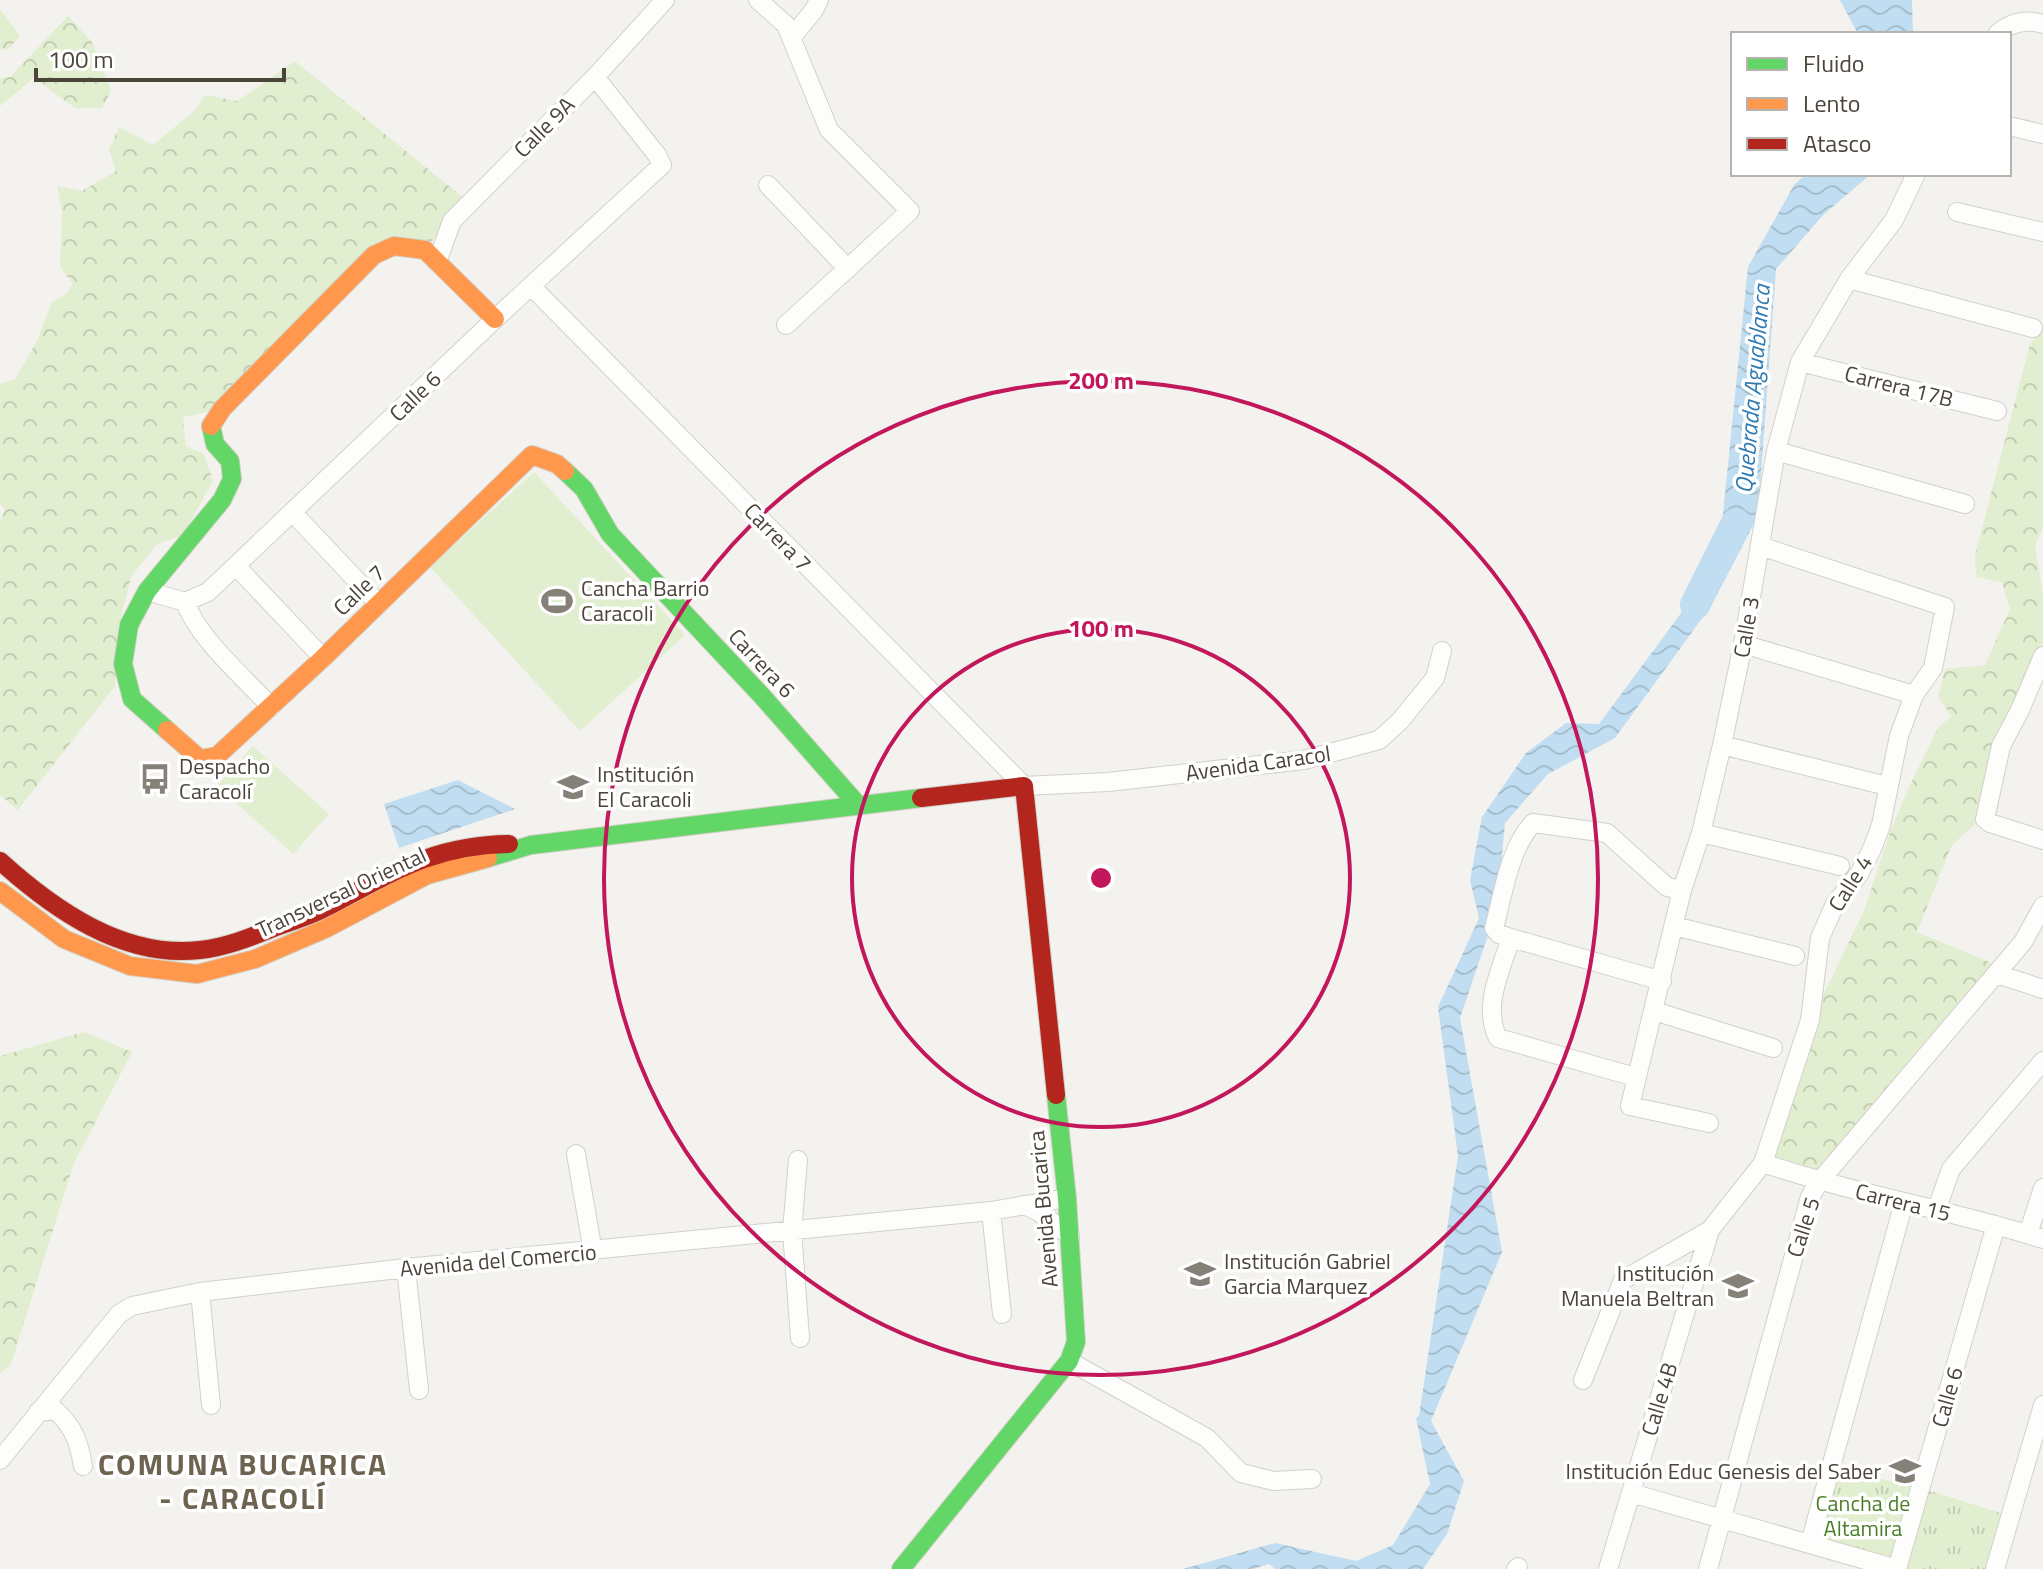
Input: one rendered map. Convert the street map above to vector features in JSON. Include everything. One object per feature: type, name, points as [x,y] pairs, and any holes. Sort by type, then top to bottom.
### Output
[{"type":"main road","points":[[147,591],[222,500],[232,479],[230,461],[215,444],[211,425],[222,409],[374,255],[394,246],[425,250],[495,319]]},
{"type":"main road","name":"Calle 7","points":[[147,591],[129,625],[123,664],[132,699],[200,759],[217,756],[532,455]]},
{"type":"main road","name":"Carrera 6","points":[[532,455],[557,464],[584,489],[610,534],[762,696],[858,805]]},
{"type":"main road","name":"Transversal Oriental","points":[[0,861],[50,902],[91,927],[147,948],[190,951],[239,941],[323,910],[416,858],[477,843],[531,845],[1024,786]]},
{"type":"main road","name":"Avenida Bucarica","points":[[1024,786],[1070,1236],[1076,1342],[1069,1361]]},
{"type":"main road","name":"Transversal Oriental","points":[[0,891],[64,939],[130,966],[197,974],[255,959],[284,947],[427,875],[531,845]]},
{"type":"main road","points":[[901,1569],[1069,1361]]},
{"type":"street","name":"Calle 9A","points":[[437,262],[452,221],[595,77],[665,0]]},
{"type":"street","points":[[758,0],[786,25],[829,130],[910,211],[786,325]]},
{"type":"street","points":[[792,37],[819,0]]},
{"type":"street","points":[[2000,32],[2029,20],[2043,24]]},
{"type":"street","name":"Calle 6","points":[[185,602],[208,592],[237,567],[495,319],[662,165],[595,77]]},
{"type":"street","points":[[2011,126],[2043,134]]},
{"type":"street","name":"Calle 3","points":[[1709,1123],[1630,1106],[1635,1077],[1722,745],[1743,644],[1776,451],[1800,362],[1849,279],[1894,220],[1915,176]]},
{"type":"street","points":[[768,185],[848,269]]},
{"type":"street","points":[[1957,212],[2043,232]]},
{"type":"street","points":[[1849,279],[2033,328]]},
{"type":"street","name":"Carrera 7","points":[[532,287],[1024,786]]},
{"type":"street","name":"Carrera 17B","points":[[1800,362],[1997,411]]},
{"type":"street","points":[[1776,451],[1965,504]]},
{"type":"street","points":[[293,513],[379,604]]},
{"type":"street","name":"Calle 4","points":[[1760,546],[1945,607],[1933,668],[1914,695],[1899,736],[1881,825],[1872,849],[1859,874],[1835,904],[1820,938],[1810,1020],[1763,1163]]},
{"type":"street","points":[[237,567],[323,658]]},
{"type":"street","points":[[147,591],[185,602],[192,619],[204,635],[271,707]]},
{"type":"street","points":[[1743,644],[1914,695]]},
{"type":"street","name":"Avenida Caracol","points":[[1024,786],[1108,782],[1304,760],[1379,740],[1400,721],[1435,678],[1442,651]]},
{"type":"street","points":[[2043,656],[2001,746],[1985,819],[2043,840]]},
{"type":"street","points":[[1722,745],[1887,786]]},
{"type":"street","points":[[1662,981],[1511,938],[1499,934],[1494,928],[1511,867],[1526,831],[1533,823],[1607,833],[1667,887],[1682,890]]},
{"type":"street","points":[[1701,833],[1840,866]]},
{"type":"street","name":"Calle 5","points":[[1708,1569],[1810,1197],[1819,1182],[2023,942],[2043,906]]},
{"type":"street","points":[[1674,926],[1795,956]]},
{"type":"street","points":[[1511,938],[1495,986],[1492,1026],[1498,1038],[1635,1077]]},
{"type":"street","points":[[1997,974],[2043,989]]},
{"type":"street","points":[[1654,1011],[1773,1048]]},
{"type":"street","points":[[1936,1211],[1951,1169],[2043,1061]]},
{"type":"street","points":[[576,1154],[593,1252]]},
{"type":"street","points":[[798,1160],[792,1231],[800,1338]]},
{"type":"street","points":[[1583,1380],[1623,1280],[1710,1230],[1763,1163]]},
{"type":"street","name":"Carrera 15","points":[[1763,1163],[1819,1182],[2035,1237]]},
{"type":"street","points":[[2035,1237],[2043,1188]]},
{"type":"street","name":"Avenida del Comercio","points":[[0,1460],[119,1314],[132,1306],[200,1292],[406,1268],[991,1211],[1067,1198]]},
{"type":"street","points":[[1810,1543],[1904,1202]]},
{"type":"street","points":[[1024,1205],[1039,1212],[1070,1236]]},
{"type":"street","points":[[991,1211],[1002,1314]]},
{"type":"street","name":"Calle 6","points":[[1897,1569],[1996,1225]]},
{"type":"street","name":"Calle 4B","points":[[1608,1569],[1710,1230]]},
{"type":"street","points":[[406,1268],[419,1390]]},
{"type":"street","points":[[200,1292],[211,1405]]},
{"type":"street","points":[[1069,1361],[1207,1438],[1241,1473],[1274,1481],[1312,1479]]},
{"type":"street","points":[[1995,1569],[2043,1405]]},
{"type":"street","points":[[38,1412],[55,1410],[67,1420],[79,1440],[83,1466]]},
{"type":"street","points":[[1631,1493],[1897,1569]]},
{"type":"green space","points":[[0,9],[20,36],[8,50],[0,49]]},
{"type":"green space","points":[[68,16],[92,42],[111,91],[102,108],[75,108],[34,78],[0,106],[0,78],[10,77]]},
{"type":"green space","points":[[295,61],[465,199],[425,250],[394,246],[222,409],[183,417],[186,446],[204,454],[213,481],[182,536],[157,544],[131,577],[118,629],[115,686],[18,810],[0,795],[0,520],[5,510],[0,504],[0,384],[15,379],[36,343],[52,302],[64,296],[73,284],[60,267],[62,211],[57,186],[82,191],[116,171],[109,150],[119,127],[153,145],[194,111],[205,95],[238,101]]},
{"type":"green space","points":[[2043,325],[2043,527],[2035,546],[2043,595],[2043,652],[1980,820],[1952,845],[1917,932],[1994,964],[1819,1177],[1764,1163],[1811,1020],[1864,911],[1891,829],[1911,783],[1938,728],[1951,716],[1938,696],[1945,669],[1985,665],[2010,609],[2002,582],[1976,577],[1975,555],[2030,344]]},
{"type":"green space","name":"Cancha Barrio Caracoli","points":[[534,472],[685,635],[580,731],[430,567]]},
{"type":"green space","points":[[253,746],[329,814],[293,854],[217,786]]},
{"type":"green space","points":[[84,1032],[132,1052],[74,1163],[11,1364],[0,1373],[0,1056]]},
{"type":"green space","name":"Cancha de Altamira","points":[[1831,1467],[1921,1488],[2010,1516],[1995,1569],[1897,1569],[1810,1543]]},
{"type":"water","points":[[1840,0],[1912,0],[1913,32],[1857,32]]},
{"type":"water","points":[[1804,176],[1869,176],[1824,214],[1776,269],[1758,516],[1711,606],[1615,738],[1548,774],[1505,823],[1497,909],[1460,1018],[1502,1252],[1431,1421],[1464,1481],[1447,1534],[1423,1569],[1275,1569],[1269,1564],[1253,1569],[1183,1569],[1275,1543],[1356,1561],[1393,1545],[1430,1484],[1416,1418],[1419,1416],[1458,1156],[1438,1007],[1479,918],[1470,880],[1482,817],[1526,753],[1566,723],[1599,724],[1718,563],[1748,267],[1794,185]]},
{"type":"water","points":[[458,780],[515,809],[399,848],[384,804]]},
{"type":"waterway","name":"Quebrada Aguablanca","points":[[1695,605],[1736,523]]},
{"type":"traffic: fast","points":[[167,730],[132,699],[123,664],[129,625],[147,591],[222,500],[232,479],[230,461],[215,444],[211,426]]},
{"type":"traffic: fast","points":[[565,471],[584,489],[610,534],[762,696],[858,805]]},
{"type":"traffic: fast","points":[[488,858],[531,845],[921,798]]},
{"type":"traffic: fast","points":[[901,1569],[1069,1361],[1076,1342],[1067,1198],[1056,1095]]},
{"type":"traffic: slow","points":[[211,426],[222,409],[374,255],[394,246],[425,250],[495,319]]},
{"type":"traffic: slow","points":[[167,730],[200,759],[217,756],[532,455],[557,464],[565,471]]},
{"type":"traffic: slow","points":[[0,891],[64,939],[130,966],[197,974],[255,959],[327,928],[427,875],[488,858]]},
{"type":"traffic: jam","points":[[921,798],[1024,786],[1056,1095]]},
{"type":"traffic: jam","points":[[0,861],[43,897],[92,927],[144,947],[172,951],[220,947],[308,916],[393,872],[435,855],[458,849],[509,844]]},
{"type":"place","name":"Cancha Barrio Caracoli","points":[[557,601]]},
{"type":"place","name":"Despacho Caracolí","points":[[155,779]]},
{"type":"place","name":"Institución El Caracoli","points":[[573,787]]},
{"type":"place","name":"Institución Gabriel Garcia Marquez","points":[[1200,1274]]},
{"type":"place","name":"Institución Manuela Beltran","points":[[1738,1286]]},
{"type":"place","name":"Institución Educ Genesis del Saber","points":[[1905,1471]]},
{"type":"district","name":"COMUNA BUCARICA - CARACOLÍ","points":[[243,1482]]}]
